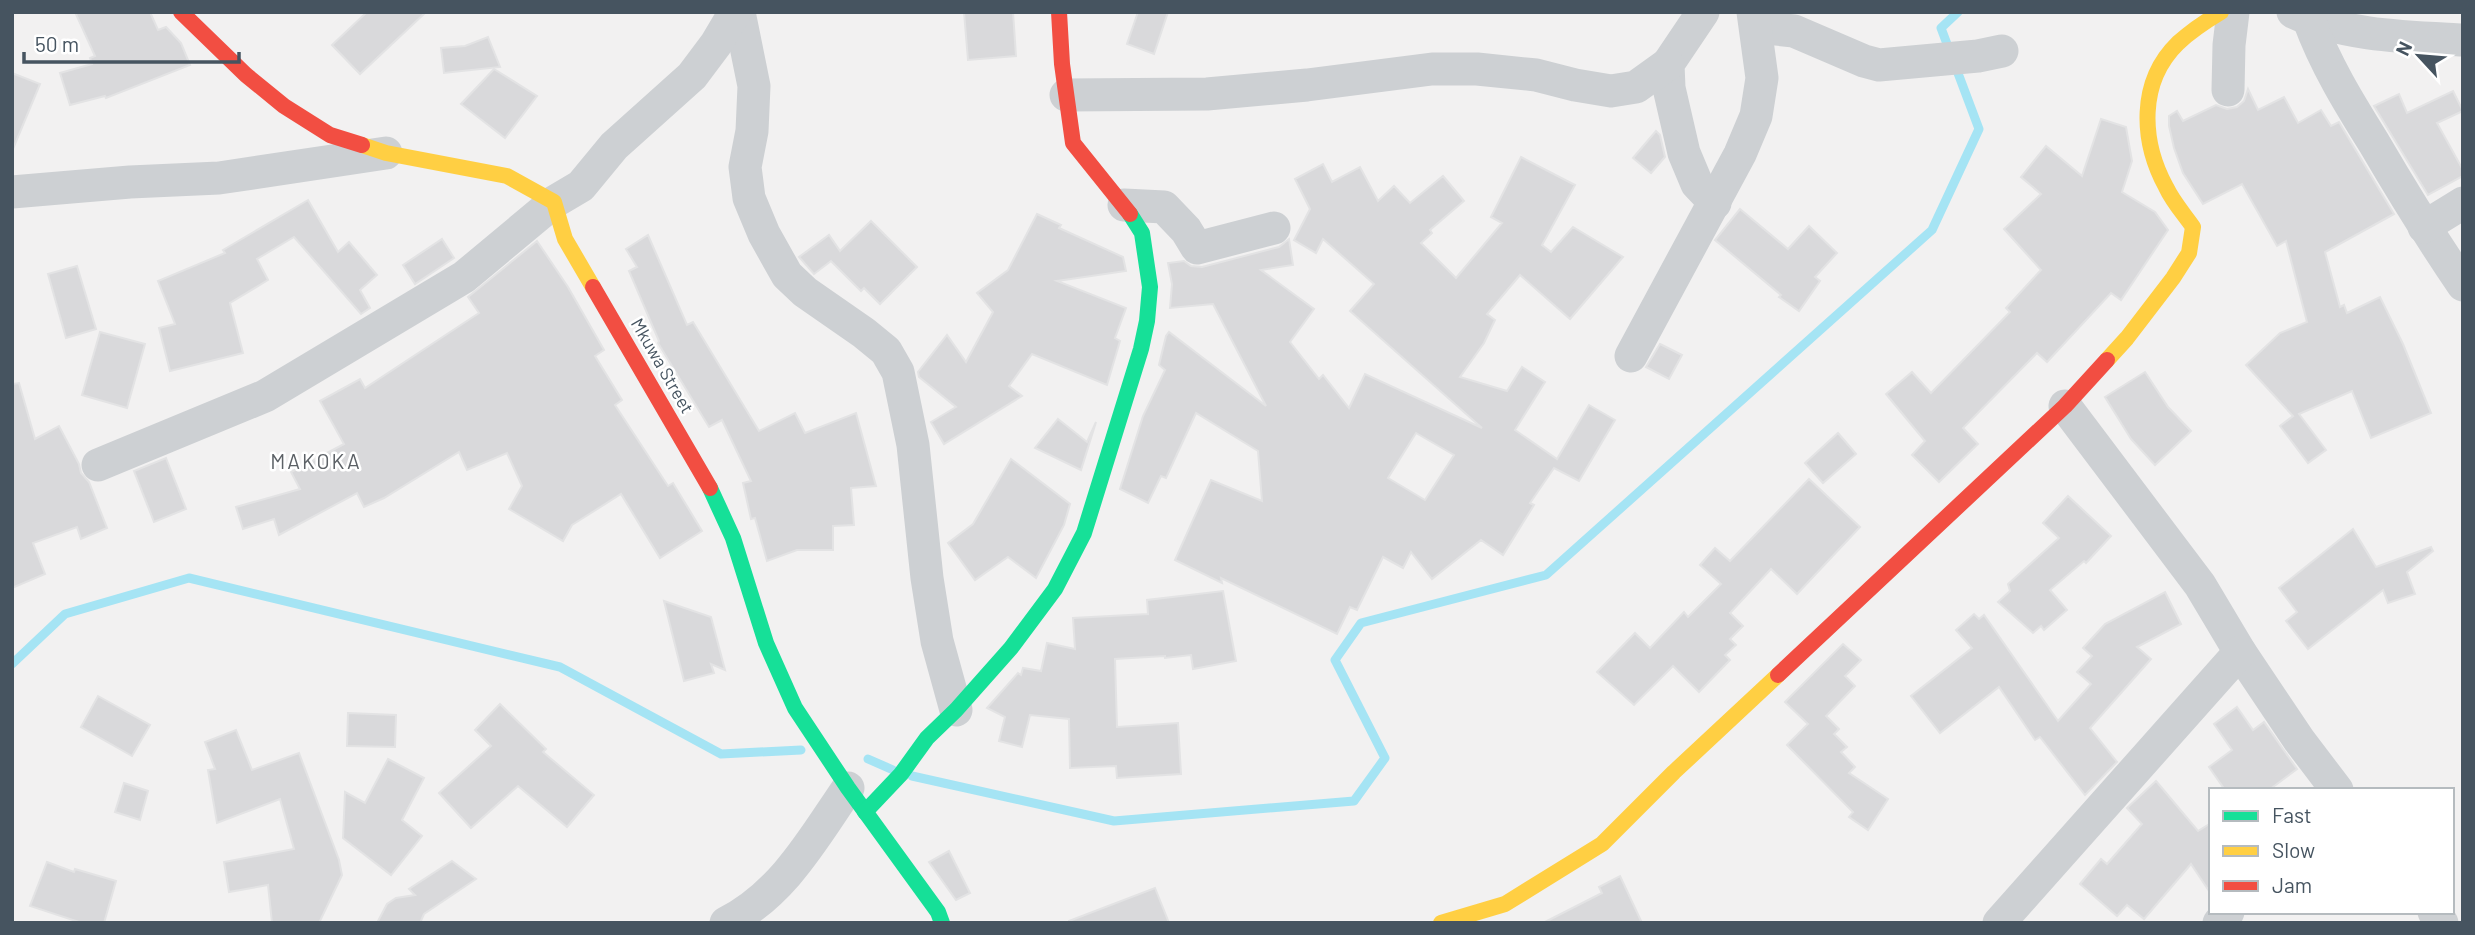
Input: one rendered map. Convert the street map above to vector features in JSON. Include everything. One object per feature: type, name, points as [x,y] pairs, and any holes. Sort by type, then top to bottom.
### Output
[{"type":"street","points":[[181,12],[246,75],[284,106],[330,135],[386,153],[507,176],[554,202]]},
{"type":"street","points":[[98,465],[265,396],[464,277],[554,202],[580,186],[614,146],[692,76],[737,12]]},
{"type":"street","points":[[737,12],[754,86],[745,167],[749,198],[764,234],[787,275],[805,292],[886,351],[898,372],[913,445],[927,578],[937,641],[956,710]]},
{"type":"street","points":[[726,923],[757,905],[856,800],[901,774],[928,738],[1011,648],[1055,589],[1084,534],[1114,441],[1147,321],[1150,287],[1142,233],[1124,205],[1073,143],[1059,12]]},
{"type":"street","points":[[1066,94],[1207,94],[1432,69],[1476,69],[1536,75],[1611,91],[1636,87],[1668,64],[1703,12]]},
{"type":"street","points":[[1441,923],[1510,914],[1602,844],[1674,772],[2065,406],[2127,338],[2189,253],[2193,227],[2164,185],[2152,155],[2145,108],[2152,79],[2161,62],[2181,38],[2200,23],[2221,12]]},
{"type":"street","points":[[2228,90],[2233,12]]},
{"type":"street","points":[[2301,16],[2358,20],[2463,40]]},
{"type":"street","points":[[2301,16],[2424,227],[2463,285]]},
{"type":"street","points":[[1631,356],[1715,203],[1756,116],[1762,78],[1755,20],[1794,30],[1879,65],[1978,56],[2002,51]]},
{"type":"street","points":[[1668,64],[1669,88],[1684,153],[1697,184],[1715,203]]},
{"type":"street","points":[[12,192],[219,178],[386,153]]},
{"type":"street","name":"Mkuwa Street","points":[[554,202],[565,239],[714,495],[733,538],[766,643],[795,708],[856,800],[938,912],[942,923]]},
{"type":"street","points":[[2424,227],[2463,203]]},
{"type":"street","points":[[1124,205],[1164,207],[1186,230],[1197,248],[1274,228]]},
{"type":"street","points":[[2065,406],[2200,585],[2239,652],[2333,788]]},
{"type":"street","points":[[1999,923],[2239,652]]},
{"type":"building","points":[[75,12],[150,12],[158,30],[166,27],[181,43],[190,65],[106,98],[105,96],[70,105],[60,73],[92,64],[90,58],[95,56]]},
{"type":"building","points":[[367,12],[426,12],[360,74],[332,45]]},
{"type":"building","points":[[964,12],[1013,12],[1016,56],[968,60]]},
{"type":"building","points":[[1138,12],[1168,12],[1154,54],[1127,44]]},
{"type":"building","points":[[488,37],[500,67],[444,73],[441,48],[465,46]]},
{"type":"building","points":[[494,69],[537,96],[505,138],[461,104]]},
{"type":"building","points":[[12,73],[40,84],[13,149],[12,149]]},
{"type":"building","points":[[2248,89],[2258,110],[2284,97],[2298,123],[2321,110],[2331,126],[2339,122],[2394,214],[2325,252],[2340,307],[2344,305],[2347,313],[2380,297],[2403,344],[2431,413],[2371,438],[2352,391],[2299,414],[2326,450],[2308,463],[2280,426],[2293,416],[2246,365],[2280,333],[2307,322],[2286,241],[2277,246],[2242,184],[2203,204],[2183,173],[2169,126],[2169,116],[2177,111],[2183,121],[2216,105],[2227,109],[2237,107],[2244,101]]},
{"type":"building","points":[[2453,91],[2463,111],[2437,123],[2463,170],[2463,176],[2428,195],[2374,106],[2399,94],[2407,113]]},
{"type":"building","points":[[2101,119],[2126,127],[2132,161],[2122,192],[2155,212],[2168,230],[2121,300],[2111,293],[2047,362],[2037,353],[1963,428],[1978,444],[1939,482],[1912,455],[1925,441],[1886,394],[1912,372],[1931,393],[2010,312],[2006,308],[2041,270],[2004,229],[2041,194],[2021,177],[2046,146],[2082,176]]},
{"type":"building","points":[[1656,131],[1660,135],[1665,157],[1651,173],[1633,158]]},
{"type":"building","points":[[1521,157],[1575,185],[1542,245],[1551,252],[1573,227],[1623,257],[1570,319],[1520,275],[1487,314],[1495,320],[1484,343],[1460,377],[1507,391],[1522,367],[1545,382],[1515,430],[1557,459],[1589,405],[1615,420],[1579,481],[1554,468],[1530,503],[1534,505],[1503,555],[1481,540],[1432,579],[1411,552],[1403,568],[1383,557],[1357,610],[1350,607],[1337,634],[1221,578],[1222,583],[1175,560],[1211,480],[1262,501],[1258,451],[1196,413],[1166,478],[1161,476],[1148,503],[1120,489],[1143,416],[1165,370],[1159,365],[1166,336],[1169,332],[1266,406],[1213,304],[1170,308],[1172,284],[1168,263],[1184,261],[1191,266],[1202,267],[1279,247],[1289,239],[1293,265],[1261,270],[1314,309],[1290,342],[1319,379],[1323,375],[1349,408],[1365,374],[1482,428],[1350,311],[1374,284],[1323,239],[1316,253],[1294,240],[1310,209],[1295,179],[1323,164],[1332,182],[1360,167],[1378,201],[1394,186],[1410,203],[1443,176],[1464,201],[1430,230],[1432,233],[1421,243],[1456,278],[1502,223],[1491,217]],"holes":[[[1416,433],[1454,455],[1425,500],[1388,478]]]},
{"type":"building","points":[[308,200],[338,252],[349,242],[377,275],[360,290],[370,308],[361,314],[294,237],[257,259],[268,280],[230,303],[243,353],[170,371],[159,328],[175,324],[158,281],[225,253],[223,250]]},
{"type":"building","points":[[1740,209],[1788,249],[1809,226],[1837,253],[1815,277],[1820,281],[1799,311],[1779,297],[1781,295],[1715,240]]},
{"type":"building","points":[[1037,214],[1061,225],[1059,228],[1123,257],[1126,271],[1057,281],[1126,308],[1115,338],[1120,341],[1107,385],[1032,354],[1009,386],[1022,396],[944,444],[931,422],[956,407],[919,377],[918,372],[947,335],[966,362],[993,312],[977,293],[1008,270]]},
{"type":"building","points":[[871,221],[917,267],[880,304],[864,288],[861,291],[831,261],[814,274],[799,257],[829,235],[840,251]]},
{"type":"building","points":[[648,235],[687,325],[693,322],[759,431],[795,413],[805,433],[856,413],[876,486],[851,488],[854,525],[833,526],[833,550],[797,550],[767,561],[755,518],[751,519],[743,483],[751,481],[722,420],[709,427],[658,343],[629,271],[637,267],[626,249]]},
{"type":"building","points":[[442,239],[454,258],[415,284],[403,265]]},
{"type":"building","points":[[537,241],[568,287],[604,350],[595,356],[622,400],[615,405],[668,486],[673,483],[702,531],[660,558],[621,494],[572,525],[563,541],[509,509],[522,486],[507,453],[467,470],[459,452],[384,498],[364,507],[357,493],[279,535],[274,519],[243,529],[236,507],[300,489],[291,472],[344,444],[320,401],[360,379],[365,388],[479,313],[468,297]]},
{"type":"building","points":[[77,266],[96,329],[66,338],[48,274]]},
{"type":"building","points":[[100,332],[145,344],[127,408],[82,395]]},
{"type":"building","points":[[1660,344],[1682,355],[1669,379],[1646,367]]},
{"type":"building","points":[[2145,372],[2168,407],[2191,431],[2155,465],[2131,439],[2105,397]]},
{"type":"building","points":[[19,383],[35,439],[59,426],[81,473],[89,482],[107,528],[81,539],[77,527],[33,543],[45,574],[12,588],[12,384]]},
{"type":"building","points":[[1058,419],[1087,442],[1096,422],[1081,470],[1035,448]]},
{"type":"building","points":[[1838,433],[1856,454],[1823,483],[1805,463]]},
{"type":"building","points":[[166,458],[186,509],[154,522],[134,471]]},
{"type":"building","points":[[1011,459],[1070,504],[1064,525],[1036,578],[1008,557],[975,580],[948,543],[973,524]]},
{"type":"building","points":[[1809,479],[1860,527],[1797,594],[1771,569],[1730,613],[1743,626],[1730,639],[1736,645],[1725,655],[1730,660],[1699,692],[1673,666],[1634,705],[1597,672],[1635,633],[1650,648],[1684,612],[1688,617],[1721,584],[1700,565],[1715,548],[1730,561]]},
{"type":"building","points":[[2068,496],[2111,536],[2086,563],[2084,561],[2050,590],[2067,610],[2044,630],[2041,626],[2033,633],[1998,602],[2010,591],[2008,584],[2059,538],[2043,523]]},
{"type":"building","points":[[2353,529],[2376,567],[2431,547],[2433,551],[2407,572],[2415,594],[2388,603],[2383,590],[2308,649],[2286,621],[2297,612],[2279,588]]},
{"type":"building","points":[[1223,591],[1236,661],[1193,669],[1191,655],[1115,659],[1117,727],[1178,723],[1181,774],[1117,778],[1116,766],[1070,768],[1069,719],[1030,715],[1022,747],[999,741],[1005,717],[987,708],[1018,673],[1021,675],[1023,668],[1041,671],[1047,643],[1075,649],[1073,618],[1148,614],[1147,600]]},
{"type":"building","points":[[2165,592],[2181,624],[2137,647],[2151,659],[2090,728],[2117,762],[2085,795],[2040,737],[2035,740],[1999,687],[1940,733],[1911,696],[1972,648],[1956,630],[1974,614],[1979,619],[1984,615],[2058,721],[2091,684],[2077,672],[2092,656],[2083,648],[2105,624]]},
{"type":"building","points":[[664,601],[711,617],[725,670],[711,664],[714,673],[684,681]]},
{"type":"building","points":[[1843,644],[1861,660],[1845,676],[1855,686],[1826,716],[1839,729],[1834,734],[1847,747],[1841,752],[1855,767],[1849,773],[1888,799],[1868,830],[1849,817],[1853,812],[1787,745],[1808,724],[1785,702]]},
{"type":"building","points":[[98,696],[150,725],[132,756],[81,727]]},
{"type":"building","points":[[500,704],[546,749],[543,752],[594,795],[567,827],[518,786],[471,828],[439,793],[491,746],[475,730]]},
{"type":"building","points":[[2237,707],[2253,730],[2264,722],[2297,769],[2272,788],[2224,788],[2209,767],[2232,750],[2214,724]]},
{"type":"building","points":[[348,713],[396,715],[395,747],[347,746]]},
{"type":"building","points":[[236,730],[252,770],[299,753],[339,860],[342,875],[319,923],[272,923],[268,885],[229,892],[224,862],[294,849],[280,799],[217,823],[208,770],[215,769],[205,742]]},
{"type":"building","points":[[388,759],[424,778],[402,820],[422,836],[391,875],[343,838],[345,792],[365,803]]},
{"type":"building","points":[[2156,781],[2198,831],[2209,824],[2209,891],[2191,864],[2144,919],[2127,905],[2117,916],[2080,884],[2101,859],[2107,864],[2142,824],[2127,808]]},
{"type":"building","points":[[124,783],[148,791],[140,820],[115,812]]},
{"type":"building","points":[[949,851],[970,893],[956,900],[929,862]]},
{"type":"building","points":[[452,861],[476,879],[424,914],[420,923],[377,923],[387,904],[396,898],[415,895],[409,889]]},
{"type":"building","points":[[47,862],[74,872],[75,869],[116,881],[104,923],[82,923],[30,906]]},
{"type":"building","points":[[1620,876],[1642,923],[1543,923],[1602,893],[1599,887]]},
{"type":"building","points":[[1155,888],[1169,923],[1069,923],[1069,921]]},
{"type":"waterway","points":[[912,776],[1114,821],[1354,801],[1385,758],[1335,660],[1361,623],[1546,575],[1932,230],[1979,129],[1941,28],[1958,12]]},
{"type":"waterway","points":[[12,664],[65,614],[189,578],[560,667],[721,754],[801,750]]},
{"type":"waterway","points":[[868,759],[893,770]]},
{"type":"traffic: fast","points":[[865,812],[901,774],[927,738],[1011,648],[1055,589],[1084,533],[1141,349],[1147,321],[1150,287],[1142,233],[1130,214]]},
{"type":"traffic: fast","points":[[710,488],[733,538],[766,643],[795,708],[848,788],[938,912],[942,923]]},
{"type":"traffic: slow","points":[[2107,360],[2173,278],[2189,253],[2193,227],[2169,192],[2152,151],[2148,132],[2150,94],[2165,58],[2178,43],[2221,12]]},
{"type":"traffic: slow","points":[[362,145],[386,153],[507,176],[554,202],[565,239],[593,287]]},
{"type":"traffic: slow","points":[[1441,923],[1505,904],[1602,844],[1778,675]]},
{"type":"traffic: jam","points":[[181,12],[246,75],[284,106],[330,135],[362,145]]},
{"type":"traffic: jam","points":[[1059,12],[1062,64],[1073,143],[1130,214]]},
{"type":"traffic: jam","points":[[593,287],[710,488]]},
{"type":"traffic: jam","points":[[1778,675],[2065,406],[2107,360]]},
{"type":"district","name":"MAKOKA","points":[[316,462]]}]
